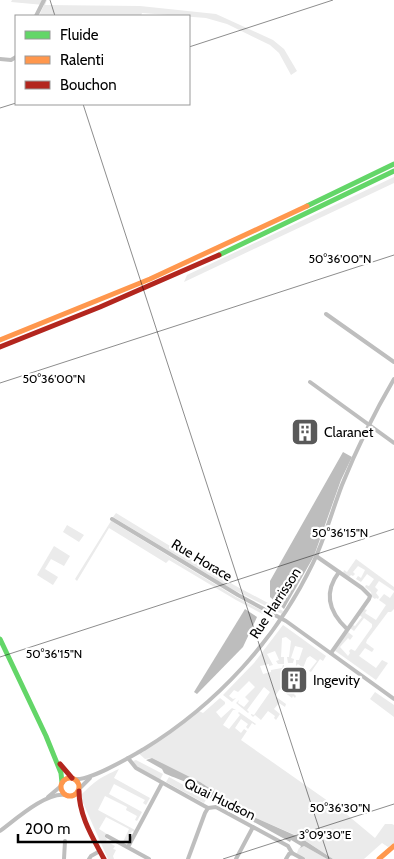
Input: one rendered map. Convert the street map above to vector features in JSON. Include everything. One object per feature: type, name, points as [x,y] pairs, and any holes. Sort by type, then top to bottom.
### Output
[{"type":"main road","points":[[0,340],[169,271],[394,164]]},
{"type":"main road","points":[[0,347],[172,277],[394,171]]},
{"type":"main road","points":[[0,639],[55,756],[62,776],[62,791],[74,801],[85,818]]},
{"type":"main road","points":[[55,756],[67,774],[79,783],[79,802],[104,859]]},
{"type":"main road","points":[[61,784],[67,778],[74,779]]},
{"type":"main road","points":[[67,796],[75,795],[79,790]]},
{"type":"main road","points":[[379,859],[394,846]]},
{"type":"main road","points":[[384,859],[394,850]]},
{"type":"street","points":[[36,15],[44,0]]},
{"type":"street","points":[[0,59],[9,60],[15,58]]},
{"type":"street","points":[[326,314],[394,362]]},
{"type":"street","name":"Rue Harrisson","points":[[74,779],[81,779],[95,774],[128,758],[180,725],[212,698],[247,663],[282,618],[316,556],[343,483],[394,379]]},
{"type":"street","points":[[310,382],[394,443]]},
{"type":"street","name":"Rue Horace","points":[[112,519],[235,593],[282,618],[394,699]]},
{"type":"street","points":[[316,556],[368,592],[370,596],[331,653]]},
{"type":"street","points":[[339,572],[330,588],[330,602],[336,616],[347,629]]},
{"type":"street","name":"Quai Hudson","points":[[128,758],[134,766],[162,783],[208,808],[216,807],[288,846],[292,853],[303,859]]},
{"type":"street","name":"Rue Harrisson","points":[[79,790],[95,774]]},
{"type":"street","points":[[128,847],[162,783]]},
{"type":"street","points":[[0,832],[42,802],[61,784]]},
{"type":"street","points":[[42,802],[58,795],[67,796]]},
{"type":"street","points":[[188,859],[204,813],[208,808]]},
{"type":"street","points":[[236,859],[253,827]]},
{"type":"street","points":[[107,836],[149,859]]},
{"type":"street","points":[[64,859],[65,841]]},
{"type":"street","points":[[89,859],[100,851]]},
{"type":"street","points":[[286,859],[292,853]]},
{"type":"shaded area","points":[[12,0],[47,0],[45,5],[140,6],[216,14],[273,40],[284,49],[297,71],[291,75],[279,53],[270,45],[227,24],[206,18],[190,17],[190,15],[142,13],[141,15],[39,15],[44,5],[11,2]]},
{"type":"shaded area","points":[[394,177],[394,183],[184,282],[187,275]]},
{"type":"shaded area","points":[[343,452],[352,457],[341,480],[314,556],[284,609],[270,597],[270,581]]},
{"type":"shaded area","points":[[116,513],[234,585],[283,611],[282,614],[232,589],[113,517]]},
{"type":"shaded area","points":[[111,521],[236,597],[272,616],[274,620],[169,560],[166,563],[109,528],[77,581],[75,579]]},
{"type":"shaded area","points":[[67,525],[84,535],[79,542],[63,532]]},
{"type":"shaded area","points":[[54,546],[70,556],[64,566],[51,559],[45,569],[58,577],[53,585],[37,575]]},
{"type":"shaded area","points":[[356,559],[394,587],[394,591],[379,581],[375,587],[378,590],[376,593],[379,597],[375,599],[365,587],[366,585],[369,586],[374,579],[367,574],[361,582],[356,579],[358,576],[361,578],[365,570],[358,566],[353,572],[355,574],[353,576],[349,577],[343,573],[344,570],[347,572]]},
{"type":"shaded area","points":[[394,592],[394,609],[388,612],[367,640],[366,643],[374,649],[372,652],[365,648],[359,656],[376,668],[382,660],[388,663],[376,680],[334,650],[348,632],[353,636],[350,640],[348,638],[340,647],[348,656],[351,649],[355,651],[372,627],[372,624],[364,618],[354,631],[350,628],[353,625],[355,626],[362,617],[359,615],[364,609],[367,610],[365,613],[376,620],[386,605],[379,600],[384,594],[390,598]]},
{"type":"shaded area","points":[[245,609],[257,617],[243,647],[197,694],[194,692]]},
{"type":"shaded area","points":[[283,625],[326,656],[323,661],[320,659],[311,672],[309,671],[317,661],[310,656],[307,658],[303,668],[298,664],[296,666],[296,660],[299,660],[303,648],[295,646],[291,658],[294,659],[293,663],[288,663],[287,657],[289,657],[291,641],[286,637],[282,638],[281,657],[284,657],[284,664],[278,664],[276,661],[279,660],[275,651],[267,654],[273,665],[260,666],[263,674],[282,668],[284,665],[283,676],[291,682],[292,690],[302,689],[300,691],[297,690],[294,694],[295,698],[293,696],[292,698],[280,689],[275,696],[286,704],[285,707],[279,703],[274,709],[280,714],[276,720],[275,716],[268,711],[261,720],[255,715],[253,717],[251,714],[254,715],[270,692],[264,687],[247,710],[248,713],[236,703],[239,700],[238,703],[244,707],[249,701],[245,697],[255,687],[249,681],[238,692],[234,690],[229,696],[233,699],[236,698],[232,702],[223,695],[254,663]]},
{"type":"shaded area","points":[[375,692],[394,705],[394,717],[370,699]]},
{"type":"shaded area","points":[[220,698],[225,702],[216,712],[221,718],[232,708],[236,710],[233,710],[223,725],[229,729],[240,715],[239,712],[256,724],[252,723],[248,729],[246,727],[248,724],[241,719],[235,728],[241,733],[244,729],[247,731],[241,740],[345,813],[375,838],[385,824],[394,825],[394,843],[388,847],[382,843],[364,859],[333,859],[300,837],[256,818],[200,782],[152,758],[145,759],[136,751],[164,737],[199,711],[203,713]]},
{"type":"shaded area","points":[[152,758],[200,782],[256,818],[301,838],[333,859],[327,859],[304,846],[300,848],[301,846],[291,840],[290,842],[207,796],[193,785],[164,773],[162,769],[146,760]]},
{"type":"shaded area","points":[[136,760],[163,774],[160,780],[136,766],[133,761]]},
{"type":"shaded area","points":[[119,769],[114,778],[150,798],[146,805],[143,803],[145,800],[114,784],[109,794],[142,812],[137,821],[135,820],[137,816],[126,810],[127,807],[105,796],[98,810],[135,830],[134,832],[132,831],[128,838],[130,839],[127,844],[123,842],[129,829],[106,817],[99,829],[107,834],[105,837],[106,841],[115,846],[113,849],[116,850],[113,856],[114,859],[108,859],[80,796],[98,780]]},
{"type":"shaded area","points":[[169,777],[207,798],[204,803],[166,782]]},
{"type":"shaded area","points":[[304,846],[327,859],[303,859],[296,855],[299,848]]},
{"type":"traffic: fast","points":[[307,206],[394,164]]},
{"type":"traffic: fast","points":[[219,255],[394,171]]},
{"type":"traffic: fast","points":[[0,639],[46,736],[61,773],[62,783]]},
{"type":"traffic: slow","points":[[0,340],[150,279],[307,206]]},
{"type":"traffic: slow","points":[[66,778],[74,778],[79,783],[79,787],[77,794],[66,796],[61,791],[61,783],[66,778]]},
{"type":"traffic: slow","points":[[379,859],[394,846]]},
{"type":"traffic: jam","points":[[0,347],[100,307],[219,255]]},
{"type":"traffic: jam","points":[[60,764],[72,778]]},
{"type":"traffic: jam","points":[[79,791],[84,818],[104,859]]},
{"type":"place","name":"Claranet","points":[[305,432]]},
{"type":"place","name":"Ingevity","points":[[294,680]]}]
